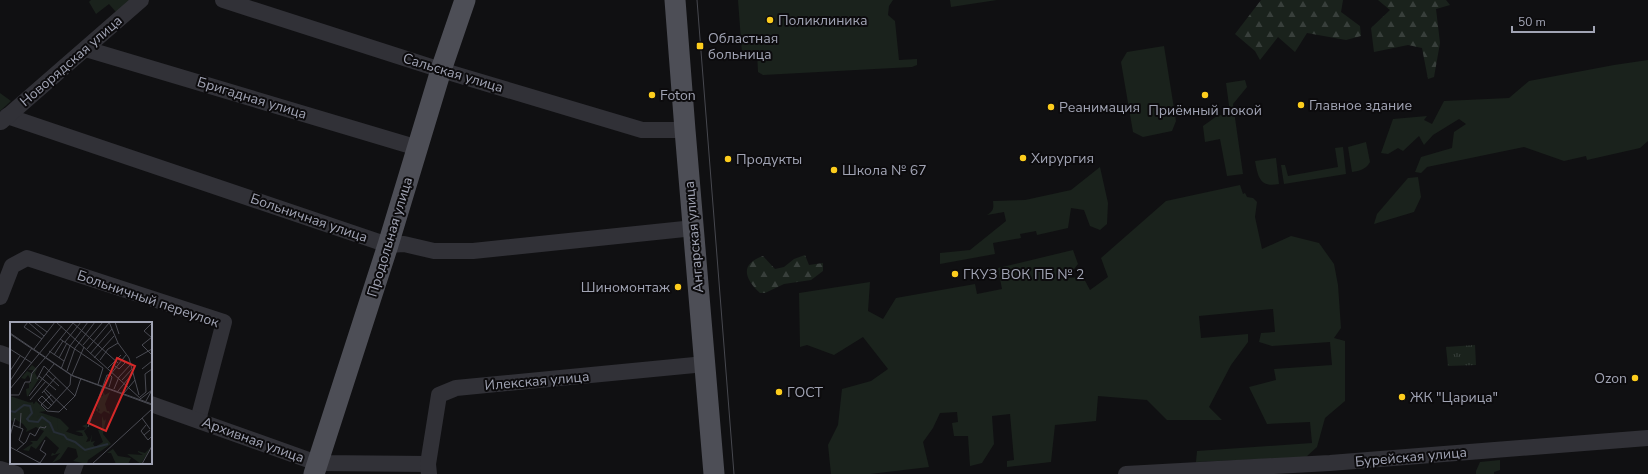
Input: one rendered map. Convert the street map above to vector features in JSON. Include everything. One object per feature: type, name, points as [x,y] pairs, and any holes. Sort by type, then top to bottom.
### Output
[{"type":"main road","name":"Продольная улица","points":[[316,468],[388,245],[441,70],[465,0]]},
{"type":"main road","name":"Ангарская улица","points":[[675,0],[714,474]]},
{"type":"street","name":"Новорядская улица","points":[[4,120],[51,77],[86,49],[141,0]]},
{"type":"street","name":"Сальская улица","points":[[223,0],[441,70],[642,130],[685,130]]},
{"type":"street","name":"Бригадная улица","points":[[86,49],[418,148]]},
{"type":"street","name":"Больничная улица","points":[[4,120],[388,245],[404,244],[434,251],[473,251],[694,228]]},
{"type":"street","name":"Больничный переулок","points":[[0,297],[12,266],[27,258],[224,322],[198,420]]},
{"type":"street","points":[[0,353],[10,357]]},
{"type":"street","name":"Илекская улица","points":[[429,469],[439,395],[456,388],[705,364]]},
{"type":"street","name":"Архивная улица","points":[[152,404],[198,420],[316,468],[429,469]]},
{"type":"street","name":"Бурейская улица","points":[[1126,474],[1330,463],[1648,439]]},
{"type":"street","points":[[72,474],[76,464]]},
{"type":"street","points":[[0,469],[16,474]]},
{"type":"green space","points":[[91,0],[131,0],[116,12],[109,4],[96,14],[89,2]]},
{"type":"green space","points":[[738,0],[893,0],[889,6],[888,15],[895,21],[899,60],[917,59],[917,65],[912,67],[763,75],[758,72],[757,52],[742,54]]},
{"type":"green space","points":[[950,0],[997,0],[951,7]]},
{"type":"green space","points":[[1261,0],[1343,0],[1341,12],[1360,26],[1361,36],[1346,40],[1307,33],[1295,52],[1278,37],[1260,60],[1255,51],[1235,34]]},
{"type":"green space","points":[[1378,0],[1446,0],[1450,5],[1436,9],[1440,43],[1434,77],[1428,79],[1422,48],[1408,45],[1374,52],[1371,28],[1390,10]]},
{"type":"green space","points":[[1164,46],[1176,121],[1172,131],[1143,137],[1133,132],[1121,62],[1127,52]]},
{"type":"green space","points":[[1648,60],[1648,141],[1640,148],[1587,160],[1586,156],[1564,161],[1524,147],[1427,167],[1421,173],[1415,172],[1421,157],[1452,148],[1454,132],[1466,124],[1459,119],[1433,135],[1424,145],[1419,136],[1403,151],[1398,148],[1388,154],[1381,153],[1393,119],[1427,116],[1424,120],[1432,124],[1444,101],[1509,98],[1529,81]]},
{"type":"green space","points":[[1245,80],[1247,87],[1233,104],[1243,174],[1227,176],[1220,139],[1205,142],[1203,126],[1217,116],[1230,113],[1226,83]]},
{"type":"green space","points":[[0,93],[11,101],[0,111]]},
{"type":"green space","points":[[1366,142],[1370,162],[1362,169],[1352,172],[1348,147]]},
{"type":"green space","points":[[1343,147],[1346,174],[1284,184],[1281,165],[1285,165],[1288,176],[1338,167],[1335,148]]},
{"type":"green space","points":[[1276,158],[1279,184],[1273,185],[1264,183],[1257,172],[1255,161]]},
{"type":"green space","points":[[1100,167],[1108,203],[1107,224],[1100,230],[1090,226],[1084,210],[1071,208],[1068,228],[1037,235],[1036,231],[1020,234],[1021,238],[993,243],[995,254],[940,264],[940,253],[970,250],[1006,221],[1004,212],[987,215],[993,210],[993,201],[1025,200],[1071,190]]},
{"type":"green space","points":[[1418,177],[1421,197],[1414,212],[1374,224],[1377,214],[1408,178]]},
{"type":"green space","points":[[1240,185],[1243,194],[1245,193],[1247,197],[1253,198],[1257,202],[1255,217],[1262,249],[1291,236],[1319,243],[1334,264],[1338,285],[1341,328],[1334,338],[1345,341],[1345,401],[1325,418],[1317,447],[1306,457],[1196,462],[1197,451],[1312,443],[1310,422],[1267,424],[1249,387],[1276,380],[1274,369],[1332,365],[1330,342],[1272,346],[1259,342],[1261,333],[1275,332],[1273,309],[1199,316],[1201,338],[1248,334],[1248,342],[1231,365],[1209,407],[1222,420],[1167,420],[1147,400],[1098,396],[1096,421],[1055,425],[1051,462],[1007,467],[1007,461],[1014,460],[1010,414],[992,416],[994,444],[982,463],[970,466],[968,436],[954,436],[952,423],[958,422],[957,412],[940,413],[933,428],[923,442],[929,467],[870,474],[831,474],[828,445],[838,425],[842,389],[871,381],[888,369],[863,337],[834,355],[807,345],[800,347],[799,293],[870,282],[868,311],[883,319],[896,298],[975,284],[977,294],[1002,289],[998,268],[1073,250],[1078,264],[1067,278],[1083,277],[1090,290],[1108,277],[1101,258],[1166,201]]},
{"type":"green space","points":[[805,255],[809,265],[823,263],[823,271],[811,280],[784,284],[765,293],[760,293],[750,282],[747,272],[748,267],[756,259],[763,256],[775,269],[784,267],[794,259]]},
{"type":"green space","points":[[1475,345],[1476,365],[1448,366],[1446,347]]},
{"type":"green space","points":[[1500,460],[1500,470],[1494,472],[1494,474],[1476,474],[1480,462]]},
{"type":"tram line","points":[[697,0],[734,474]]},
{"type":"place","name":"Поликлиника","points":[[770,20]]},
{"type":"place","name":"Областная больница","points":[[700,46]]},
{"type":"place","name":"Foton","points":[[652,95]]},
{"type":"place","name":"Приёмный покой","points":[[1205,95]]},
{"type":"place","name":"Главное здание","points":[[1301,105]]},
{"type":"place","name":"Реанимация","points":[[1051,107]]},
{"type":"place","name":"Хирургия","points":[[1023,158]]},
{"type":"place","name":"Продукты","points":[[728,159]]},
{"type":"place","name":"Школа № 67","points":[[834,170]]},
{"type":"place","name":"ГКУЗ ВОК ПБ № 2","points":[[955,274]]},
{"type":"place","name":"Шиномонтаж","points":[[678,287]]},
{"type":"place","name":"Ozon","points":[[1635,378]]},
{"type":"place","name":"ГОСТ","points":[[779,392]]},
{"type":"place","name":"ЖК \"Царица\"","points":[[1402,397]]}]
